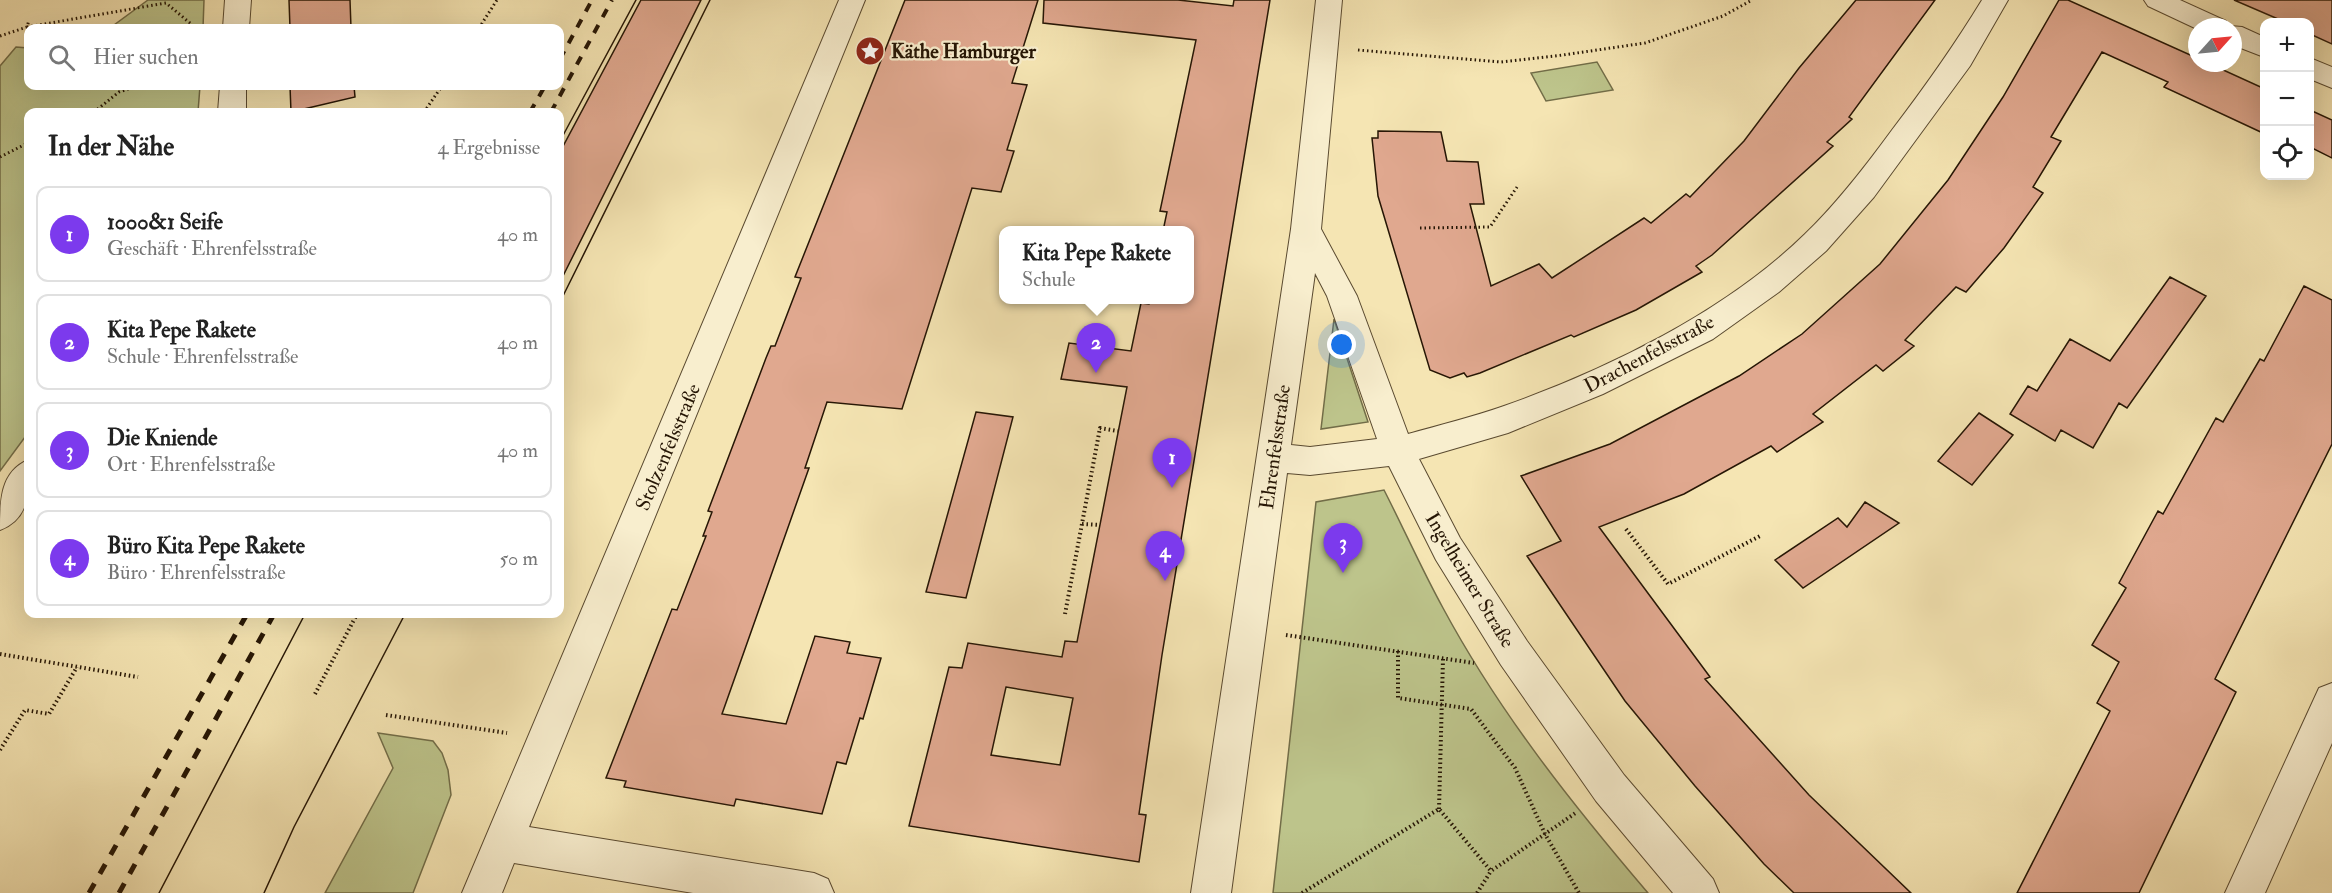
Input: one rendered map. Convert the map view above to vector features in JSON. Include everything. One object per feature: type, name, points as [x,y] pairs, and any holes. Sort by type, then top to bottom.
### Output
[{"type":"street","points":[[236,24],[237,0]]},
{"type":"street","name":"Stolzenfelsstraße","points":[[482,893],[852,0]]},
{"type":"street","name":"Ehrenfelsstraße","points":[[1211,893],[1306,229],[1329,0]]},
{"type":"street","name":"Drachenfelsstraße","points":[[1274,458],[1310,462],[1398,451],[1508,419],[1592,386],[1702,330],[1768,283],[1815,243],[1864,189],[1960,59],[1995,0]]},
{"type":"street","points":[[2157,0],[2197,18]]},
{"type":"street","points":[[2242,38],[2260,46]]},
{"type":"street","points":[[2314,70],[2332,78]]},
{"type":"street","points":[[232,108],[233,90]]},
{"type":"street","name":"Ingelheimer Straße","points":[[1306,229],[1342,296],[1398,451],[1448,549],[1514,653],[1610,788],[1699,893]]},
{"type":"street","points":[[0,514],[24,481]]},
{"type":"street","points":[[2246,893],[2332,701]]},
{"type":"street","points":[[503,842],[814,893]]},
{"type":"path","points":[[482,24],[497,0]]},
{"type":"path","points":[[1324,47],[1502,62],[1522,60],[1645,43],[1723,16],[1752,0]]},
{"type":"path","points":[[44,24],[166,3],[191,24]]},
{"type":"path","points":[[28,24],[29,20]]},
{"type":"path","points":[[0,36],[24,28]]},
{"type":"path","points":[[99,108],[125,90]]},
{"type":"path","points":[[427,108],[439,90]]},
{"type":"path","points":[[0,157],[24,144]]},
{"type":"path","points":[[1420,228],[1490,227],[1517,187]]},
{"type":"path","points":[[1065,614],[1100,428],[1118,431]]},
{"type":"path","points":[[1082,524],[1100,525]]},
{"type":"path","points":[[1626,529],[1668,584],[1760,536]]},
{"type":"path","points":[[315,694],[355,618]]},
{"type":"path","points":[[1246,636],[1295,635],[1489,666],[1514,653]]},
{"type":"path","points":[[1398,651],[1398,698],[1471,709],[1515,768],[1545,834],[1579,893]]},
{"type":"path","points":[[0,654],[138,677]]},
{"type":"path","points":[[1443,659],[1439,808],[1491,872]]},
{"type":"path","points":[[0,750],[25,710],[49,714],[77,667]]},
{"type":"path","points":[[386,715],[508,733]]},
{"type":"path","points":[[1477,893],[1491,872],[1610,788]]},
{"type":"path","points":[[1302,893],[1439,808]]},
{"type":"green space","points":[[148,0],[204,0],[203,24],[115,24]]},
{"type":"green space","points":[[16,47],[24,48],[24,90],[200,90],[198,108],[24,108],[24,438],[0,471],[0,66]]},
{"type":"green space","points":[[1597,62],[1613,90],[1546,101],[1531,73]]},
{"type":"green space","points":[[1334,319],[1368,422],[1321,429]]},
{"type":"green space","points":[[1384,490],[1435,594],[1488,684],[1538,756],[1648,893],[1273,893],[1316,502]]},
{"type":"green space","points":[[378,733],[433,741],[442,753],[448,770],[451,795],[413,893],[325,893],[393,768]]},
{"type":"building","points":[[289,0],[350,0],[351,24],[290,24]]},
{"type":"building","points":[[641,0],[701,0],[564,274],[564,144]]},
{"type":"building","points":[[905,0],[1038,0],[1012,83],[1027,85],[1007,150],[1014,151],[1001,192],[972,188],[902,409],[827,402],[805,468],[809,468],[722,714],[786,724],[815,636],[850,642],[847,653],[881,658],[863,719],[860,718],[846,764],[837,762],[822,814],[736,799],[734,806],[624,787],[626,781],[606,778],[672,609],[677,610],[706,536],[703,536],[712,512],[708,511],[766,358],[771,346],[775,346],[801,278],[795,277]]},
{"type":"building","points":[[1044,0],[1178,0],[1233,6],[1234,0],[1270,0],[1162,655],[1139,814],[1146,815],[1139,862],[909,826],[949,667],[962,668],[968,643],[1062,657],[1065,641],[1077,642],[1127,387],[1061,379],[1069,343],[1131,351],[1141,304],[1194,304],[1194,226],[1164,226],[1167,212],[1160,211],[1196,40],[1043,23]],"holes":[[[1006,687],[1073,698],[1060,765],[991,755]]]},
{"type":"building","points":[[1856,0],[1935,0],[1849,117],[1852,119],[1827,142],[1833,146],[1712,255],[1696,266],[1702,272],[1636,310],[1574,337],[1571,335],[1480,373],[1467,377],[1464,373],[1450,378],[1430,370],[1378,196],[1372,138],[1378,138],[1378,131],[1441,132],[1447,161],[1478,162],[1484,204],[1470,204],[1491,286],[1539,264],[1552,278],[1644,218],[1651,223],[1686,194],[1690,197],[1744,141],[1799,68]]},
{"type":"building","points":[[2059,0],[2068,0],[2188,54],[2188,72],[2228,72],[2260,87],[2260,132],[2164,87],[2168,82],[2102,52],[2051,137],[2061,141],[2033,187],[2043,193],[2004,248],[1966,292],[1956,287],[1905,340],[1914,346],[1883,371],[1876,365],[1813,414],[1823,422],[1777,452],[1771,446],[1684,494],[1599,527],[1710,677],[1705,679],[1809,795],[1911,893],[1794,893],[1764,864],[1695,786],[1625,701],[1527,556],[1561,541],[1521,476],[1610,444],[1739,376],[1802,334],[1880,264],[1948,180],[2003,97]]},
{"type":"building","points":[[2234,0],[2332,0],[2332,44],[2314,36],[2314,18],[2276,18]]},
{"type":"building","points":[[290,90],[354,90],[355,97],[308,108],[291,108]]},
{"type":"building","points":[[2314,112],[2332,120],[2332,158],[2314,149]]},
{"type":"building","points":[[2170,277],[2206,296],[2127,408],[2119,403],[2093,448],[2061,430],[2055,441],[2010,414],[2028,386],[2037,391],[2070,339],[2110,361]]},
{"type":"building","points":[[2304,286],[2332,300],[2332,444],[2215,679],[2236,692],[2139,893],[2017,893],[2110,711],[2097,703],[2119,662],[2092,645],[2126,588],[2119,583],[2158,511],[2163,514],[2216,418],[2223,422],[2260,359],[2264,361]]},
{"type":"building","points":[[976,412],[1013,417],[966,598],[926,592]]},
{"type":"building","points":[[1979,413],[2013,435],[1972,485],[1938,461]]},
{"type":"building","points":[[1865,502],[1899,523],[1803,588],[1775,560],[1838,518],[1847,527]]},
{"type":"tram line","points":[[564,134],[636,0]]},
{"type":"tram line","points":[[564,294],[710,0]]},
{"type":"tram line","points":[[159,893],[303,618]]},
{"type":"tram line","points":[[264,893],[294,827],[403,618]]},
{"type":"railway","points":[[564,52],[592,0]]},
{"type":"railway","points":[[564,88],[612,0]]},
{"type":"railway","points":[[532,108],[543,90]]},
{"type":"railway","points":[[553,108],[563,90]]},
{"type":"railway","points":[[89,893],[245,618]]},
{"type":"railway","points":[[119,893],[272,618]]},
{"type":"place","name":"Käthe Hamburger","points":[[870,51]]},
{"type":"place","name":"Kita Pepe Rakete","points":[[1096,373]]},
{"type":"place","name":"1000&1 Seife","points":[[1172,488]]},
{"type":"place","name":"Die Kniende","points":[[1343,573]]},
{"type":"place","name":"Büro Kita Pepe Rakete","points":[[1165,581]]}]
